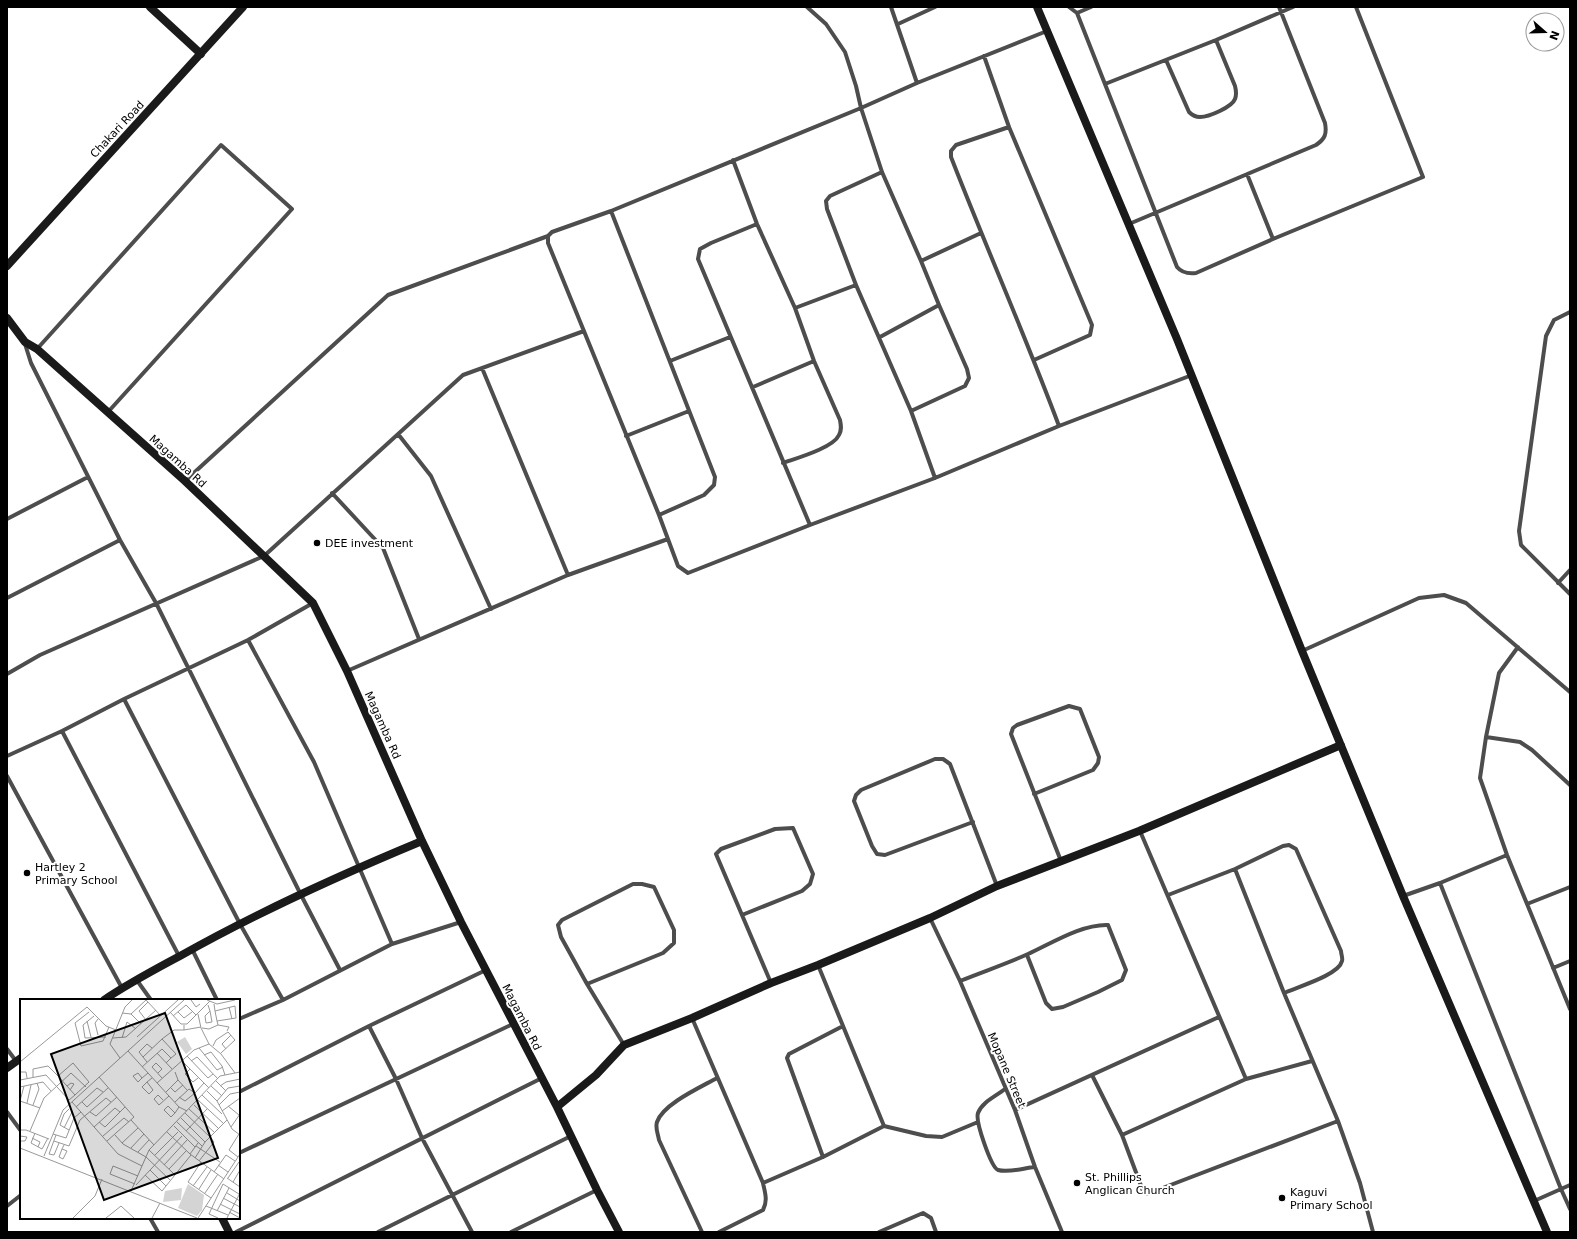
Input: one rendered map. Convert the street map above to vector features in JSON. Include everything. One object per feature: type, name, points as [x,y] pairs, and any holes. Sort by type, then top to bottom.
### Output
[{"type":"street","points":[[150,7],[201,54]]},
{"type":"street","name":"Chakari Road","points":[[7,266],[243,7]]},
{"type":"street","points":[[807,7],[826,24],[844,52],[856,86],[860,108],[882,172],[921,261],[938,306],[967,369],[969,378],[964,386],[911,412]]},
{"type":"street","points":[[891,7],[917,83]]},
{"type":"street","points":[[898,24],[935,7]]},
{"type":"street","points":[[1037,7],[1192,375],[1302,651],[1403,896],[1547,1232]]},
{"type":"street","points":[[1069,7],[1077,13],[1176,267],[1185,273],[1196,273],[1273,239],[1423,177],[1356,7]]},
{"type":"street","points":[[1077,13],[1092,7]]},
{"type":"street","points":[[1129,224],[1322,142],[1327,130],[1325,123],[1279,7]]},
{"type":"street","points":[[1105,84],[1216,40],[1293,7]]},
{"type":"street","points":[[185,481],[388,295],[611,211],[917,83],[1048,31]]},
{"type":"street","points":[[1166,60],[1189,112],[1194,116],[1207,116],[1232,104],[1235,99],[1236,92],[1216,40]]},
{"type":"street","points":[[984,56],[1009,127],[1092,325],[1090,335],[1034,360]]},
{"type":"street","points":[[1009,127],[956,145],[951,151],[951,157],[1034,360],[1059,426]]},
{"type":"street","points":[[37,349],[221,145],[292,209],[108,412]]},
{"type":"street","points":[[733,160],[757,224],[795,308],[814,361],[840,420],[841,429],[839,436],[833,443],[783,463]]},
{"type":"street","points":[[882,172],[830,196],[826,201],[827,209],[856,285],[880,337],[911,412],[935,478]]},
{"type":"street","points":[[1247,174],[1273,239]]},
{"type":"street","points":[[611,211],[715,477],[714,486],[704,495],[659,515]]},
{"type":"street","points":[[757,224],[700,249],[698,259],[810,525]]},
{"type":"street","points":[[921,261],[981,233]]},
{"type":"street","points":[[548,236],[548,243],[659,515],[678,566],[688,573],[935,478],[1059,426],[1192,375]]},
{"type":"street","points":[[795,308],[856,285]]},
{"type":"street","points":[[880,337],[938,306]]},
{"type":"street","points":[[1570,312],[1554,320],[1546,336],[1519,531],[1521,545],[1570,594]]},
{"type":"street","name":"Magamba Rd","points":[[7,318],[25,342],[37,349],[185,481],[313,603],[347,671],[422,841],[461,922],[557,1107],[619,1232]]},
{"type":"street","points":[[7,674],[40,655],[156,603],[234,571],[264,556],[462,375],[584,331]]},
{"type":"street","points":[[670,361],[730,337]]},
{"type":"street","points":[[25,342],[31,363],[88,477],[120,540],[156,603],[301,895],[340,970]]},
{"type":"street","points":[[753,388],[814,361]]},
{"type":"street","points":[[482,368],[568,575]]},
{"type":"street","points":[[626,436],[689,411]]},
{"type":"street","points":[[398,434],[431,476],[491,609]]},
{"type":"street","points":[[7,519],[88,477]]},
{"type":"street","points":[[332,493],[383,548],[419,639]]},
{"type":"street","points":[[347,671],[568,575],[668,539]]},
{"type":"street","points":[[7,598],[120,540]]},
{"type":"street","points":[[1558,583],[1570,570]]},
{"type":"street","points":[[1302,651],[1419,598],[1444,595],[1466,603],[1570,692]]},
{"type":"street","points":[[7,756],[62,731],[124,699],[248,640],[313,603]]},
{"type":"street","points":[[248,640],[314,762],[392,944]]},
{"type":"street","points":[[1518,647],[1499,673],[1486,737],[1480,778],[1507,855],[1570,1009]]},
{"type":"street","points":[[124,699],[240,924],[283,1000]]},
{"type":"street","points":[[1034,794],[1093,770],[1098,763],[1099,758],[1080,709],[1069,706],[1017,725],[1013,728],[1011,734],[1034,794],[1061,861]]},
{"type":"street","points":[[62,731],[179,956]]},
{"type":"street","points":[[1486,737],[1520,742],[1532,750],[1570,785]]},
{"type":"street","points":[[557,1107],[596,1075],[624,1044],[692,1018],[771,983],[930,918],[997,886],[1139,831],[1341,745]]},
{"type":"street","points":[[973,822],[885,855],[877,854],[872,846],[854,801],[856,795],[861,790],[935,759],[943,760],[950,764],[973,822],[997,886]]},
{"type":"street","points":[[7,776],[122,988]]},
{"type":"street","points":[[742,915],[802,892],[810,884],[813,874],[794,828],[775,829],[720,849],[716,854],[742,915],[771,983]]},
{"type":"street","points":[[1139,831],[1168,895],[1246,1079]]},
{"type":"street","points":[[106,999],[136,979],[240,924],[359,867],[422,841]]},
{"type":"street","points":[[1168,895],[1235,869],[1283,846],[1289,845],[1296,849],[1341,951],[1342,960],[1340,966],[1332,973],[1284,993]]},
{"type":"street","points":[[1403,896],[1440,883],[1507,855]]},
{"type":"street","points":[[1235,869],[1284,993],[1338,1121],[1360,1183],[1373,1232]]},
{"type":"street","points":[[1440,883],[1560,1189],[1570,1209]]},
{"type":"street","points":[[587,984],[662,953],[674,944],[674,930],[654,887],[642,884],[633,884],[562,920],[558,925],[561,937],[587,984],[624,1044]]},
{"type":"street","points":[[1527,904],[1570,887]]},
{"type":"street","name":"Mopane Street","points":[[930,918],[960,981],[1015,1110],[1035,1167],[1062,1231]]},
{"type":"street","points":[[240,1019],[283,1000],[392,944],[461,922]]},
{"type":"street","points":[[960,981],[1027,954],[1085,928],[1098,924],[1108,925],[1126,970],[1122,980],[1063,1007],[1052,1009],[1046,1003],[1027,954]]},
{"type":"street","points":[[192,949],[217,999]]},
{"type":"street","points":[[1553,968],[1570,961]]},
{"type":"street","points":[[818,965],[884,1126]]},
{"type":"street","points":[[240,1091],[369,1026],[486,970]]},
{"type":"street","points":[[136,979],[150,999]]},
{"type":"street","points":[[1015,1110],[1219,1017]]},
{"type":"street","points":[[692,1018],[763,1183],[766,1203],[763,1210],[719,1232]]},
{"type":"street","points":[[240,1152],[513,1024]]},
{"type":"street","points":[[369,1026],[396,1079],[422,1138],[472,1232]]},
{"type":"street","points":[[823,1157],[787,1058],[789,1054],[843,1026]]},
{"type":"street","points":[[7,1049],[18,1060],[7,1068]]},
{"type":"street","points":[[1122,1135],[1246,1079],[1312,1061]]},
{"type":"street","points":[[1092,1075],[1122,1135],[1143,1191],[1148,1194],[1338,1121]]},
{"type":"street","points":[[236,1232],[542,1078]]},
{"type":"street","points":[[702,1232],[659,1140],[656,1130],[656,1122],[662,1112],[673,1104],[717,1078]]},
{"type":"street","points":[[1005,1089],[983,1105],[977,1114],[978,1122],[993,1165],[996,1169],[1003,1171],[1035,1167]]},
{"type":"street","points":[[7,1112],[20,1130]]},
{"type":"street","points":[[763,1183],[823,1157],[884,1126],[926,1136],[942,1138],[978,1122]]},
{"type":"street","points":[[378,1232],[571,1136]]},
{"type":"street","points":[[1534,1201],[1570,1185]]},
{"type":"street","points":[[511,1232],[597,1190]]},
{"type":"street","points":[[7,1206],[20,1196]]},
{"type":"street","points":[[879,1232],[923,1214],[931,1218],[936,1232]]},
{"type":"street","points":[[151,1219],[158,1232]]},
{"type":"street","points":[[222,1219],[226,1231]]},
{"type":"street","points":[[1056,1232],[1062,1231]]},
{"type":"place","name":"DEE investment","points":[[317,543]]},
{"type":"place","name":"Hartley 2 Primary School","points":[[27,873]]},
{"type":"place","name":"St. Phillips Anglican Church","points":[[1077,1183]]},
{"type":"place","name":"Kaguvi Primary School","points":[[1282,1198]]}]
